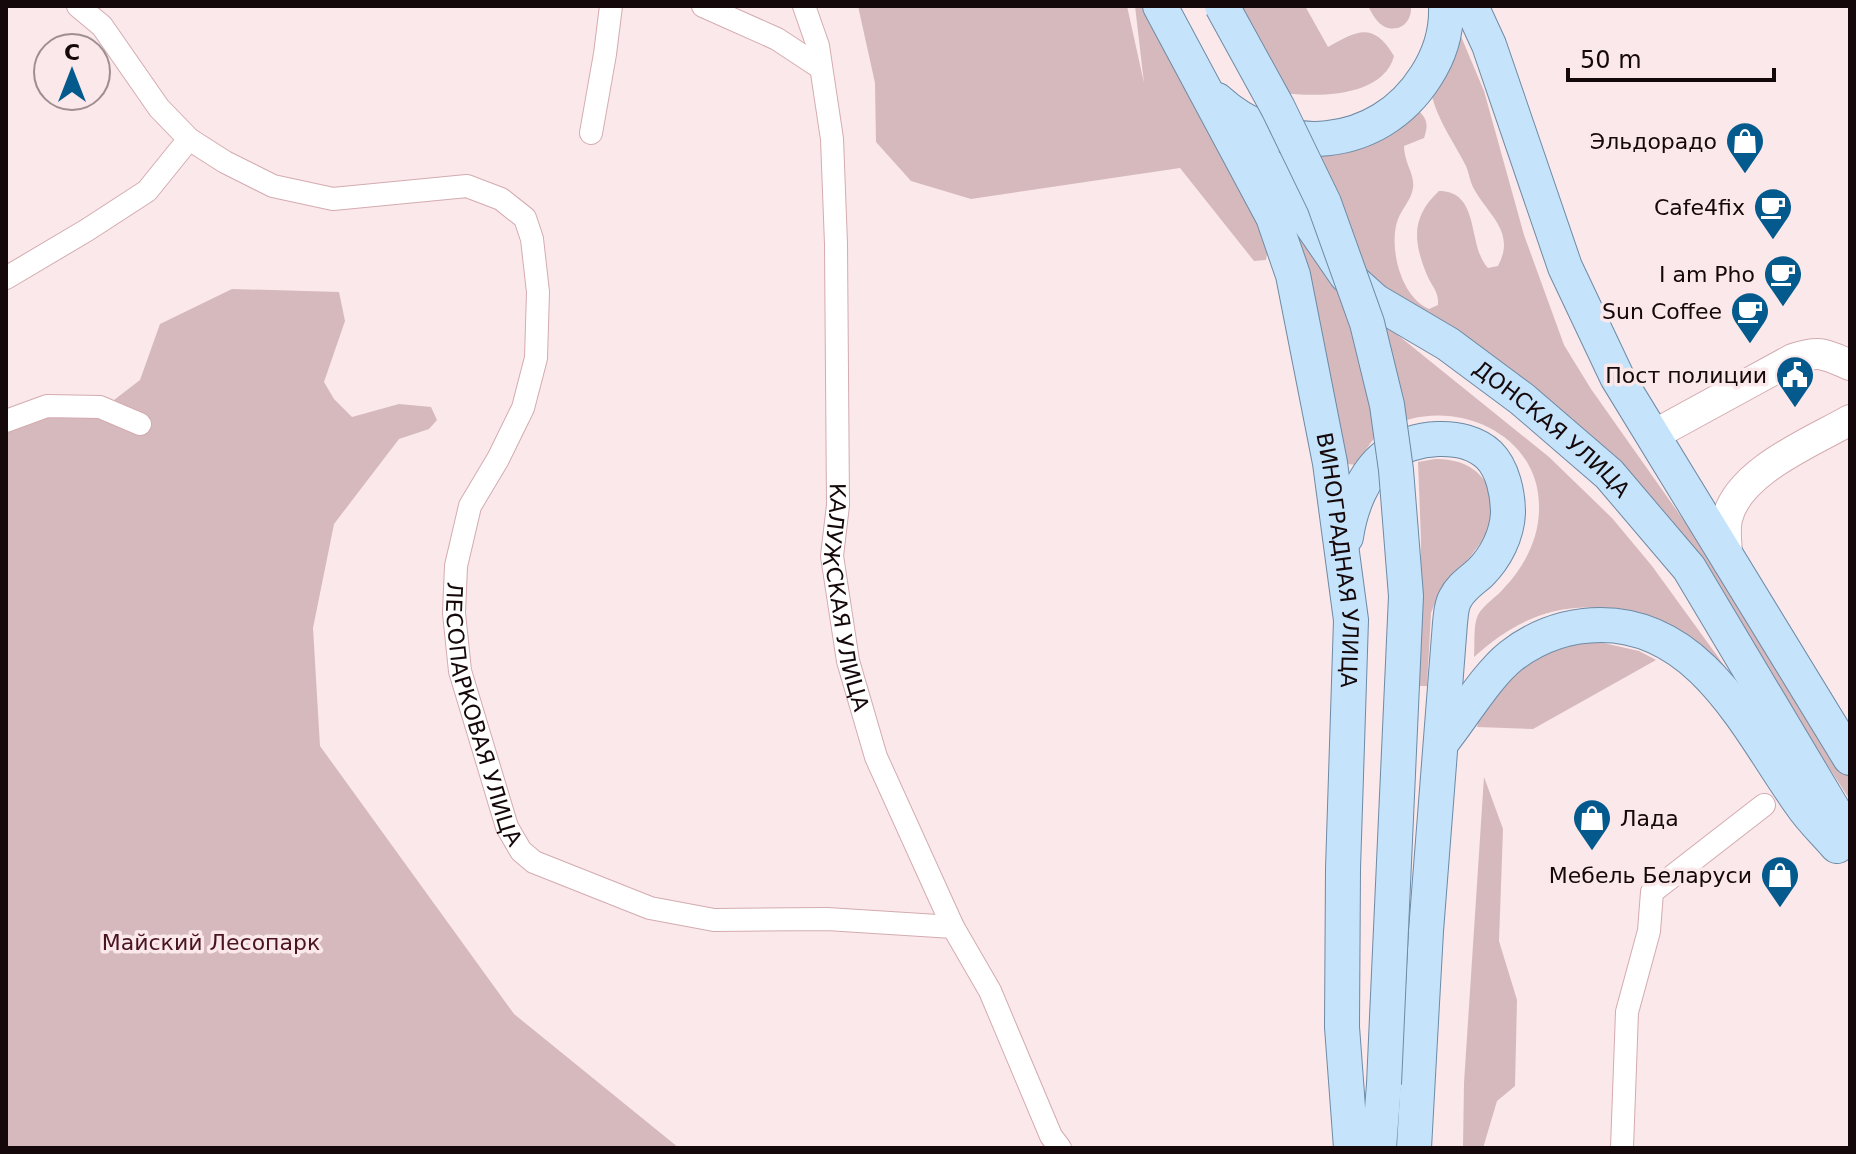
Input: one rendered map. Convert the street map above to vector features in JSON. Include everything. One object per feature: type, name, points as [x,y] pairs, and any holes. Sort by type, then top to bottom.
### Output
[{"type":"main road","name":"ВИНОГРАДНАЯ УЛИЦА","points":[[1160,6],[1273,217],[1293,275],[1330,463],[1351,620],[1343,869],[1342,1027],[1351,1148]]},
{"type":"main road","points":[[1222,6],[1278,108],[1324,203],[1367,323],[1387,405],[1396,470],[1406,596],[1379,1148]]},
{"type":"main road","points":[[1195,71],[1211,95],[1231,113],[1277,136],[1303,140],[1330,139],[1355,133],[1401,107],[1419,88],[1433,65],[1442,41],[1446,6]]},
{"type":"main road","points":[[1471,6],[1489,45],[1565,267],[1617,377],[1850,758]]},
{"type":"main road","name":"ДОНСКАЯ УЛИЦА","points":[[1195,71],[1226,117],[1275,172],[1346,275],[1375,301],[1448,344],[1522,399],[1609,474],[1689,568],[1850,838]]},
{"type":"main road","points":[[1343,556],[1348,519],[1374,468],[1387,455],[1414,443],[1444,439],[1472,444],[1489,455],[1495,464],[1507,495],[1505,529],[1491,560],[1467,583],[1454,601],[1450,623],[1426,931],[1414,1148]]},
{"type":"main road","points":[[1442,742],[1490,677],[1510,657],[1533,642],[1558,631],[1585,625],[1612,625],[1640,631],[1665,641],[1688,656],[1727,695],[1803,807],[1850,862]]},
{"type":"street","name":"ЛЕСОПАРКОВАЯ УЛИЦА","points":[[78,6],[102,26],[159,108],[189,139],[225,162],[273,186],[333,199],[467,186],[501,199],[525,218],[532,239],[538,292],[536,358],[523,408],[470,506],[456,566],[454,613],[460,671],[507,827],[521,851],[534,862],[650,908],[714,920],[827,919],[953,927]]},
{"type":"street","points":[[591,133],[611,6]]},
{"type":"street","points":[[703,6],[777,39],[821,68]]},
{"type":"street","name":"КАЛУЖСКАЯ УЛИЦА","points":[[804,6],[818,46],[832,139],[838,505],[832,556],[845,646],[876,757],[953,927],[990,991],[1051,1136],[1060,1148]]},
{"type":"street","points":[[6,278],[147,191],[189,139]]},
{"type":"street","points":[[1652,436],[1793,359],[1814,352],[1850,365]]},
{"type":"street","points":[[6,421],[47,406],[73,406],[100,407],[140,424]]},
{"type":"street","points":[[1728,562],[1727,520],[1732,505],[1744,488],[1770,465],[1850,420]]},
{"type":"street","points":[[1622,1148],[1627,1012],[1649,931],[1652,892],[1764,805]]},
{"type":"green space","points":[[858,6],[1127,6],[1144,83],[1135,6],[1145,6],[1250,202],[1267,254],[1266,260],[1254,261],[1180,168],[971,199],[911,181],[876,142],[875,83]]},
{"type":"green space","points":[[1227,6],[1305,6],[1328,47],[1364,32],[1379,38],[1394,56],[1377,80],[1363,87],[1330,94],[1283,93]]},
{"type":"green space","points":[[1368,6],[1411,6],[1411,11],[1405,24],[1391,28],[1380,23]]},
{"type":"green space","points":[[1452,15],[1484,91],[1524,235],[1564,345],[1591,389],[1723,576],[1850,778],[1850,800],[1694,560],[1363,275],[1302,142],[1419,111],[1426,120],[1426,130],[1424,138],[1404,146],[1413,188],[1395,233],[1396,258],[1404,283],[1419,303],[1429,309],[1438,305],[1419,251],[1417,230],[1423,210],[1439,191],[1452,193],[1461,200],[1471,221],[1477,247],[1488,268],[1498,266],[1503,254],[1502,234],[1473,186],[1466,166],[1438,114],[1431,91],[1433,66]]},
{"type":"green space","points":[[1298,236],[1344,288],[1549,457],[1612,518],[1652,566],[1726,668],[1817,806],[1645,618],[1597,608],[1553,612],[1512,628],[1474,657],[1478,615],[1518,570],[1534,540],[1539,505],[1534,478],[1523,456],[1505,438],[1483,425],[1458,417],[1433,416],[1407,420],[1379,434],[1356,465],[1348,464]]},
{"type":"green space","name":"Майский Лесопарк","points":[[232,289],[339,292],[345,321],[324,382],[334,399],[352,417],[399,404],[431,407],[437,420],[429,429],[399,439],[334,524],[313,628],[320,746],[514,1014],[679,1148],[6,1148],[6,416],[101,410],[140,380],[160,324]]},
{"type":"green space","points":[[1449,460],[1474,470],[1484,480],[1493,498],[1493,515],[1487,532],[1450,581],[1431,613],[1427,686],[1419,686],[1421,539],[1418,462]]},
{"type":"green space","points":[[1599,642],[1639,651],[1656,660],[1533,729],[1477,727],[1482,707],[1507,676],[1561,644]]},
{"type":"green space","points":[[1484,777],[1503,829],[1499,941],[1517,1000],[1515,1086],[1497,1101],[1483,1148],[1463,1148],[1464,1083]]},
{"type":"place","name":"Эльдорадо","points":[[1745,175]]},
{"type":"place","name":"Cafe4fix","points":[[1773,241]]},
{"type":"place","name":"I am Pho","points":[[1783,308]]},
{"type":"place","name":"Sun Coffee","points":[[1750,345]]},
{"type":"place","name":"Пост полиции","points":[[1795,409]]},
{"type":"place","name":"Лада","points":[[1592,852]]},
{"type":"place","name":"Мебель Беларуси","points":[[1780,909]]}]
